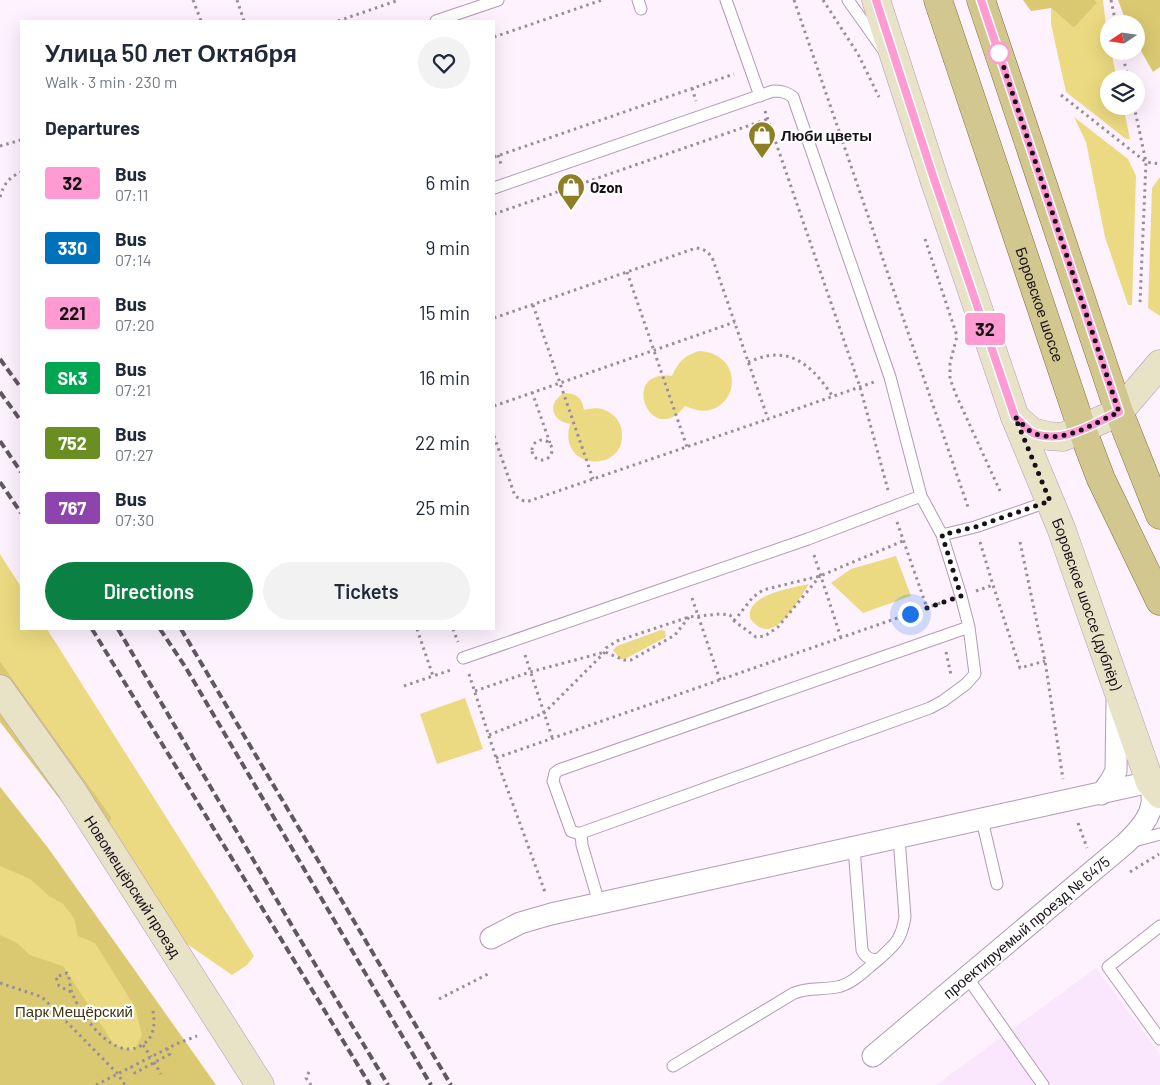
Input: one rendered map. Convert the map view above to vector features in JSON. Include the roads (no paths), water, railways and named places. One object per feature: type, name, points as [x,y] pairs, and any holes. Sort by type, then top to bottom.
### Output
[{"type":"main road","name":"Боровское шоссе","points":[[938,0],[1082,429],[1101,479],[1160,601]]},
{"type":"main road","points":[[981,0],[1119,412],[1160,515]]},
{"type":"street","name":"Боровское шоссе (дублёр)","points":[[876,0],[934,179],[1015,417],[1050,501],[1117,689],[1157,786]]},
{"type":"street","points":[[1015,417],[1032,432],[1063,437],[1119,412],[1160,364]]},
{"type":"street","points":[[1101,794],[1116,771],[1117,689]]},
{"type":"street","name":"Новомещёрский проезд","points":[[0,690],[71,789],[260,1085]]},
{"type":"street","points":[[491,938],[520,922],[599,903],[1101,794],[1157,786]]},
{"type":"street","name":"проектируемый проезд № 6475","points":[[873,1056],[1126,843],[1148,816],[1157,786]]},
{"type":"lane","points":[[439,20],[498,0]]},
{"type":"lane","points":[[726,0],[760,96]]},
{"type":"lane","points":[[848,0],[900,75]]},
{"type":"lane","points":[[495,188],[760,96],[781,91],[787,92],[793,97],[890,377],[921,496],[942,535],[969,627],[975,674],[955,692],[930,708],[581,833],[571,831],[553,781],[555,773],[559,770],[969,627]]},
{"type":"lane","points":[[464,661],[520,638],[808,539],[921,496]]},
{"type":"lane","points":[[942,535],[975,527],[1050,501]]},
{"type":"lane","points":[[982,820],[996,884]]},
{"type":"lane","points":[[581,833],[582,845],[599,903]]},
{"type":"lane","points":[[1126,843],[1160,834]]},
{"type":"lane","points":[[673,1066],[794,993],[808,989],[832,988],[851,982],[899,940],[904,917],[899,838]]},
{"type":"lane","points":[[854,848],[862,950],[870,959],[879,959]]},
{"type":"lane","points":[[1160,926],[1108,967],[1160,1039]]},
{"type":"lane","points":[[966,977],[1043,1085]]},
{"type":"railway","points":[[0,359],[20,387]]},
{"type":"railway","points":[[0,392],[20,420]]},
{"type":"railway","points":[[0,441],[20,471]]},
{"type":"railway","points":[[0,482],[20,512]]},
{"type":"railway","points":[[93,630],[370,1085]]},
{"type":"railway","points":[[119,630],[295,931],[388,1085]]},
{"type":"railway","points":[[161,630],[186,668],[431,1085]]},
{"type":"railway","points":[[182,630],[451,1085]]},
{"type":"place","name":"Люби цветы","points":[[762,159]]},
{"type":"place","name":"Ozon","points":[[571,211]]},
{"type":"park label","name":"Парк Мещёрский","points":[[74,1011]]}]
